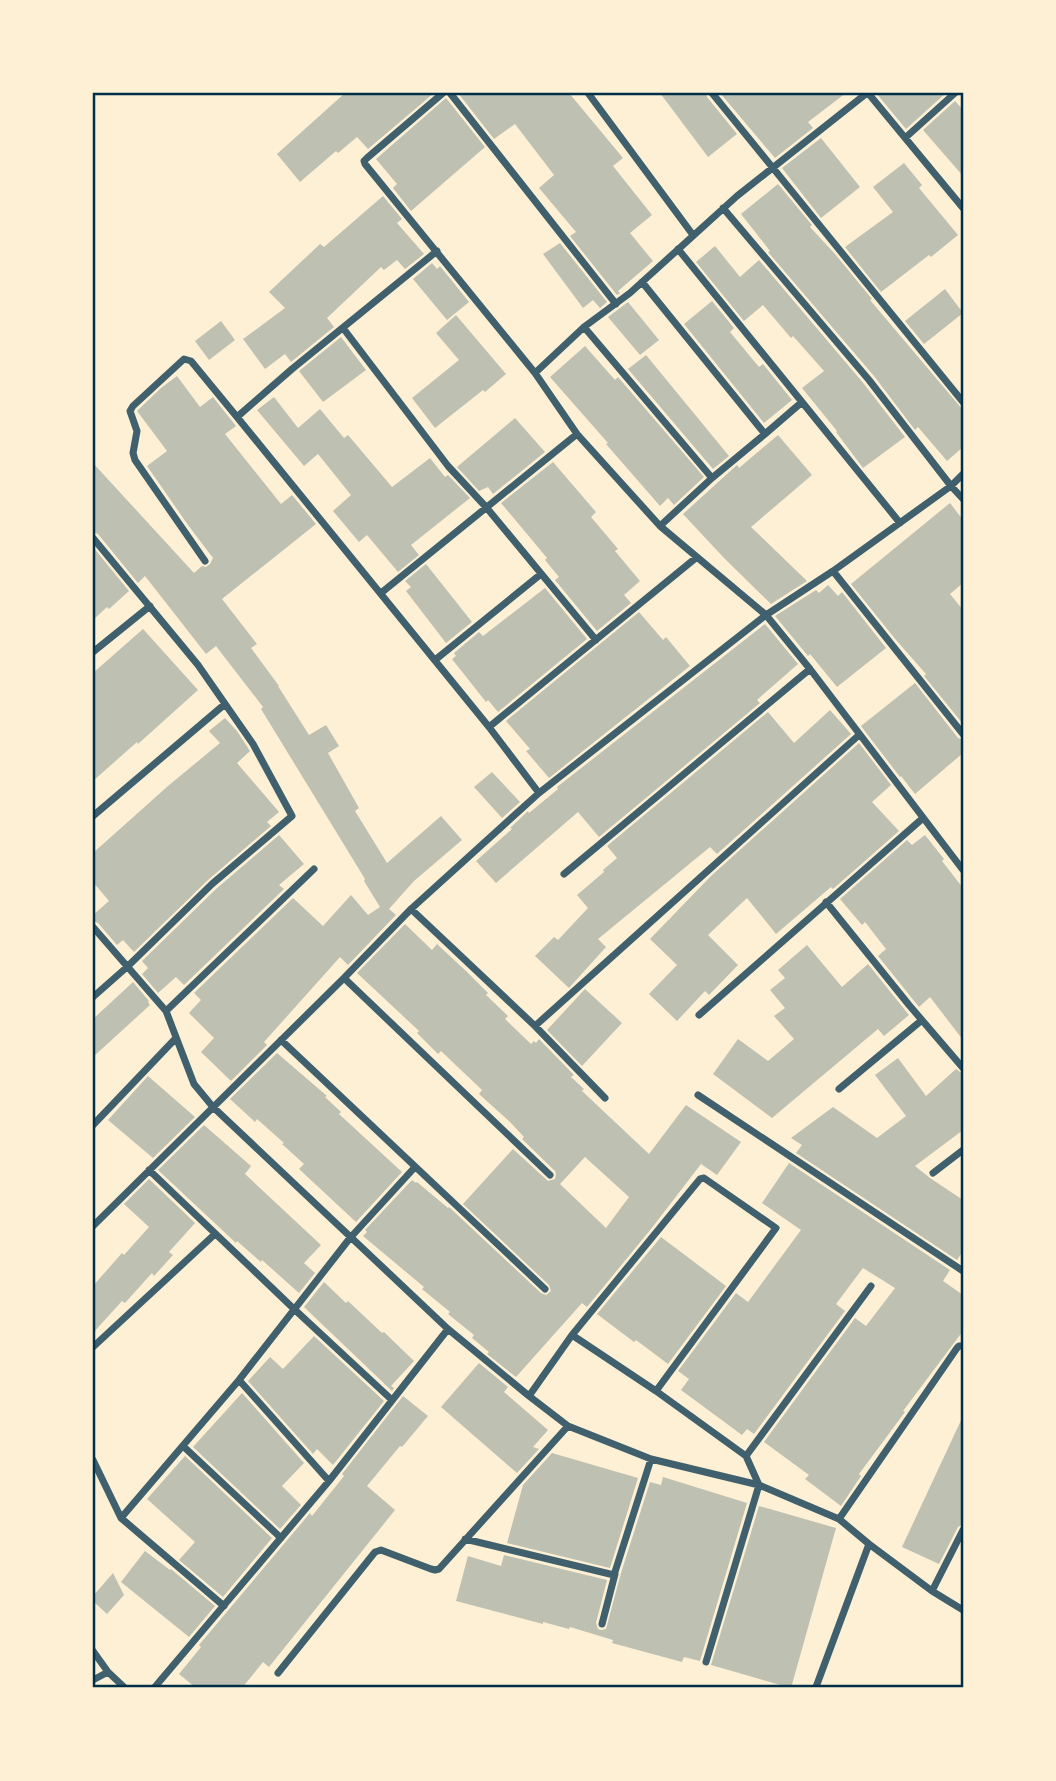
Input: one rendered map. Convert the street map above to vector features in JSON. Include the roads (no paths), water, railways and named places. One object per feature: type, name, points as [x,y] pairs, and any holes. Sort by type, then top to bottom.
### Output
[{"type":"street","points":[[443,93],[364,161],[365,164],[535,373],[577,434],[660,526],[766,615],[963,870]]},
{"type":"street","points":[[450,93],[616,304]]},
{"type":"street","points":[[588,93],[693,236]]},
{"type":"street","points":[[712,93],[963,402]]},
{"type":"street","points":[[535,373],[584,327],[642,282],[723,208],[868,93],[963,208]]},
{"type":"street","points":[[905,138],[955,93]]},
{"type":"street","points":[[723,208],[869,380],[950,486],[963,499]]},
{"type":"street","points":[[678,249],[900,523]]},
{"type":"street","points":[[237,417],[437,251]]},
{"type":"street","points":[[642,282],[765,434]]},
{"type":"street","points":[[584,327],[712,478]]},
{"type":"street","points":[[343,328],[448,466],[486,507],[596,640]]},
{"type":"street","points":[[205,561],[135,460],[133,453],[137,431],[130,411],[184,359],[191,361],[381,593],[539,793]]},
{"type":"street","points":[[660,526],[802,402]]},
{"type":"street","points":[[381,593],[577,434]]},
{"type":"street","points":[[93,1226],[411,909],[539,793],[766,615],[833,571],[963,474]]},
{"type":"street","points":[[93,538],[198,666],[253,744],[292,816],[212,884],[93,997]]},
{"type":"street","points":[[489,727],[697,557]]},
{"type":"street","points":[[833,571],[963,734]]},
{"type":"street","points":[[435,660],[541,574]]},
{"type":"street","points":[[93,652],[150,606]]},
{"type":"street","points":[[564,874],[810,669]]},
{"type":"street","points":[[93,816],[225,704]]},
{"type":"street","points":[[535,1027],[859,735]]},
{"type":"street","points":[[699,1014],[923,818]]},
{"type":"street","points":[[166,1011],[314,869]]},
{"type":"street","points":[[826,902],[963,1068]]},
{"type":"street","points":[[411,909],[605,1098]]},
{"type":"street","points":[[93,927],[166,1011],[194,1084],[213,1107],[448,1329],[529,1396],[568,1426],[651,1459],[759,1485],[839,1519],[932,1591],[963,1610]]},
{"type":"street","points":[[344,978],[550,1175]]},
{"type":"street","points":[[839,1089],[922,1020]]},
{"type":"street","points":[[93,1125],[176,1038]]},
{"type":"street","points":[[281,1040],[545,1289]]},
{"type":"street","points":[[698,1095],[963,1271]]},
{"type":"street","points":[[933,1173],[963,1150]]},
{"type":"street","points":[[121,1518],[239,1380],[350,1238],[415,1167]]},
{"type":"street","points":[[149,1170],[392,1400]]},
{"type":"street","points":[[529,1396],[572,1335],[700,1179],[704,1178],[776,1228],[656,1391]]},
{"type":"street","points":[[93,1347],[215,1234]]},
{"type":"street","points":[[746,1456],[871,1286]]},
{"type":"street","points":[[154,1688],[329,1481],[448,1329]]},
{"type":"street","points":[[572,1335],[746,1456],[759,1485],[706,1662]]},
{"type":"street","points":[[839,1519],[957,1348],[963,1346]]},
{"type":"street","points":[[239,1380],[329,1481]]},
{"type":"street","points":[[278,1673],[375,1552],[381,1550],[435,1570],[439,1569],[568,1426]]},
{"type":"street","points":[[183,1446],[281,1538]]},
{"type":"street","points":[[602,1624],[651,1459]]},
{"type":"street","points":[[93,1460],[121,1518],[224,1606]]},
{"type":"street","points":[[932,1591],[963,1530]]},
{"type":"street","points":[[465,1539],[612,1576],[615,1574]]},
{"type":"street","points":[[816,1687],[869,1544]]},
{"type":"street","points":[[93,1651],[124,1688]]},
{"type":"street","points":[[93,1680],[108,1672]]}]
